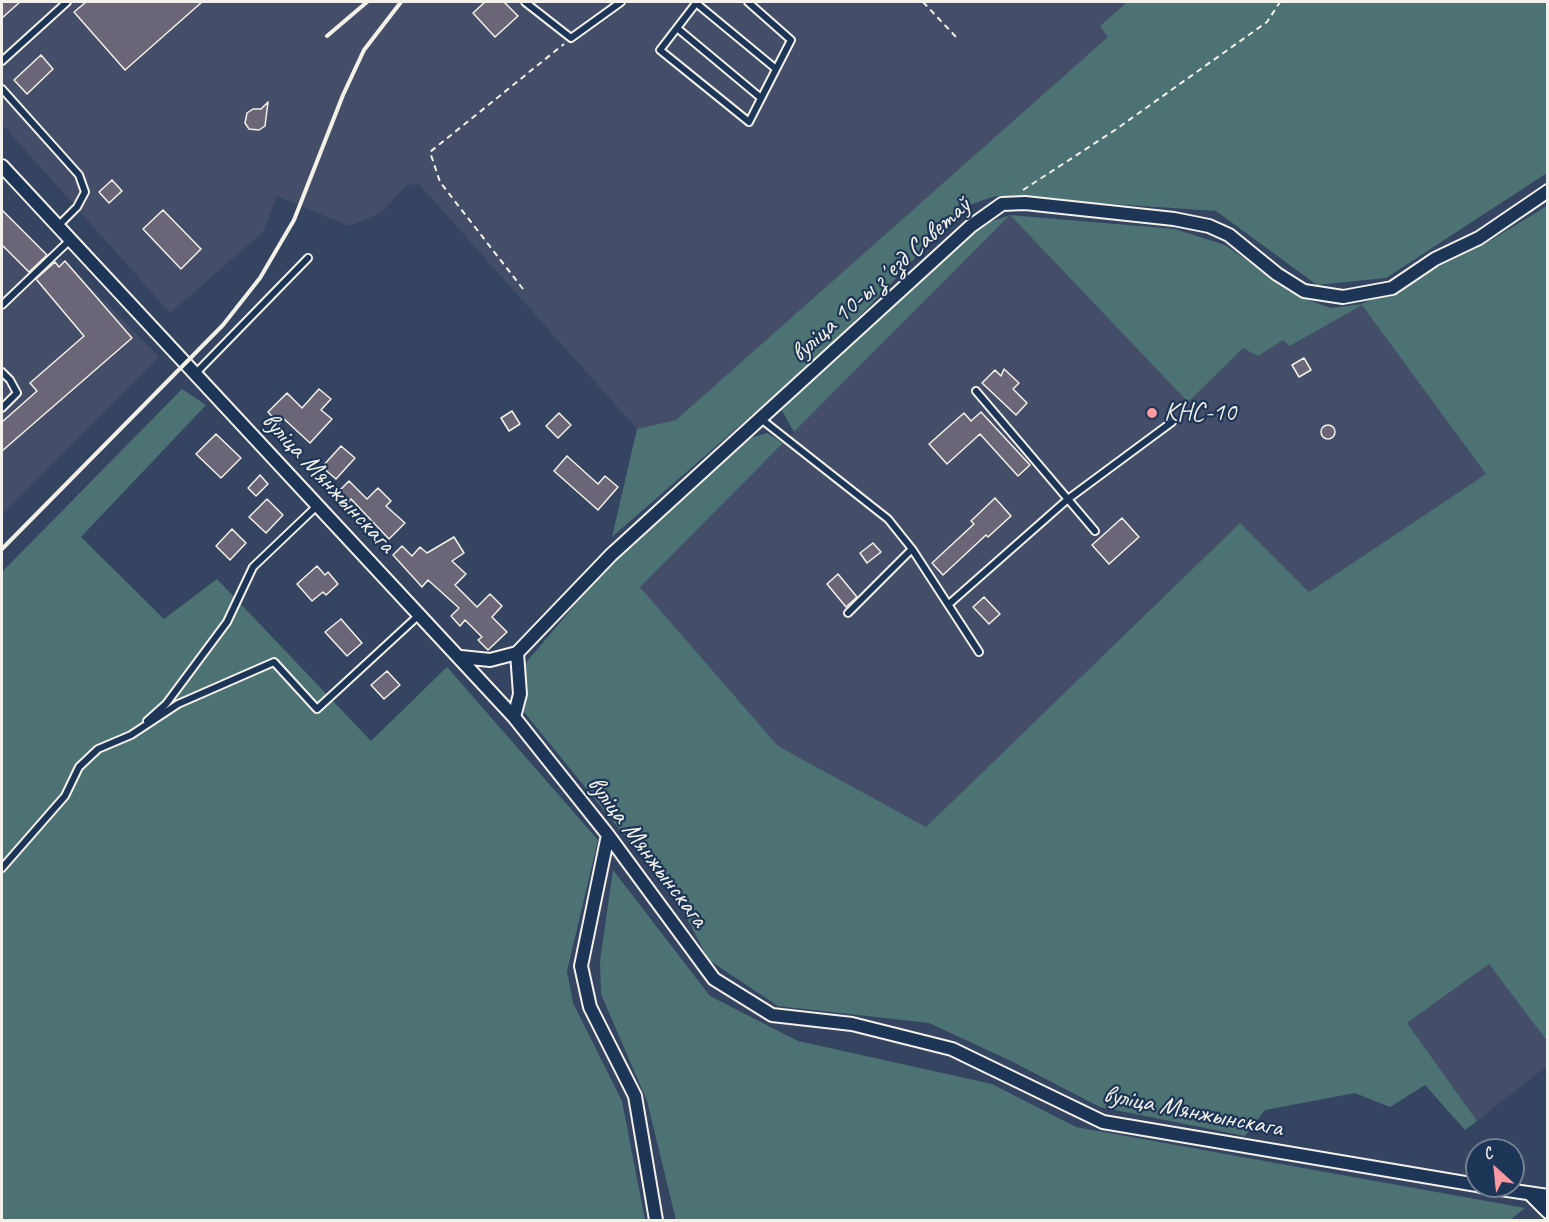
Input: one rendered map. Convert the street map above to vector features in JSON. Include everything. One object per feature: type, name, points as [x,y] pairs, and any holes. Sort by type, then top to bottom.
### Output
[{"type":"street","name":"вуліца Мянжынскага","points":[[2,166],[419,615],[461,657],[514,717],[608,835],[714,979],[772,1015],[852,1024],[952,1049],[1103,1122],[1465,1184]]},
{"type":"street","name":"вуліца 10-ы зʼезд Саветаў","points":[[517,653],[611,555],[971,226],[1002,204],[1025,203],[1174,219],[1209,226],[1229,236],[1277,274],[1304,291],[1343,297],[1392,288],[1435,259],[1479,238],[1548,191]]},
{"type":"street","points":[[461,657],[490,660],[517,653],[520,694],[514,717]]},
{"type":"street","points":[[608,835],[581,966],[590,1007],[635,1096],[656,1221]]},
{"type":"street","name":"вуліца Мянжынскага","points":[[1525,1193],[1548,1196]]},
{"type":"street","points":[[1530,1194],[1548,1212]]},
{"type":"lane","points":[[2,61],[67,2]]},
{"type":"lane","points":[[525,2],[571,38],[621,2]]},
{"type":"lane","points":[[748,2],[791,40],[749,122],[660,50],[697,2],[776,69]]},
{"type":"lane","points":[[677,28],[761,98]]},
{"type":"lane","points":[[2,88],[80,175],[86,192],[76,207],[57,227]]},
{"type":"lane","points":[[2,305],[70,240]]},
{"type":"lane","points":[[196,373],[308,258]]},
{"type":"lane","points":[[2,372],[10,380],[17,393],[2,408]]},
{"type":"lane","points":[[976,391],[1095,531]]},
{"type":"lane","points":[[761,418],[888,519],[912,549],[979,652]]},
{"type":"lane","points":[[949,604],[1068,499],[1172,422]]},
{"type":"lane","points":[[131,735],[166,704],[194,670],[227,622],[253,567],[318,505]]},
{"type":"lane","points":[[848,613],[912,549]]},
{"type":"lane","points":[[2,868],[65,796],[79,767],[98,749],[131,735],[178,704],[274,662],[317,709],[419,615]]},
{"type":"path","points":[[923,2],[956,38]]},
{"type":"path","points":[[1021,192],[1115,130],[1267,22],[1280,2]]},
{"type":"path","points":[[523,289],[440,182],[430,152],[571,38]]},
{"type":"shaded area","points":[[2,2],[1127,2],[1101,25],[1109,37],[676,420],[637,429],[419,184],[407,185],[381,213],[349,226],[277,196],[263,232],[170,313],[2,124]]},
{"type":"shaded area","points":[[2,210],[46,254],[65,261],[159,357],[2,515]]},
{"type":"shaded area","points":[[1010,215],[1188,401],[1243,348],[1283,340],[1291,346],[1362,304],[1486,474],[1309,592],[1240,523],[926,827],[778,746],[640,587]]},
{"type":"shaded area","points":[[1489,964],[1547,1041],[1547,1066],[1477,1121],[1407,1023]]},
{"type":"green space","points":[[1127,2],[1547,2],[1547,173],[1386,278],[1317,285],[1216,211],[995,196],[964,207],[831,346],[612,537],[637,429],[676,420],[1108,37],[1100,26]]},
{"type":"green space","points":[[1547,206],[1547,1041],[1489,964],[1407,1023],[1477,1121],[1465,1130],[1425,1085],[1390,1107],[1355,1093],[1265,1110],[1245,1136],[1100,1107],[1011,1061],[929,1023],[778,1006],[709,960],[677,900],[524,712],[524,665],[612,561],[750,438],[767,433],[783,443],[640,587],[778,746],[926,827],[1240,523],[1309,592],[1486,474],[1362,305],[1290,346],[1283,340],[1258,356],[1243,348],[1188,402],[1010,215],[1175,229],[1225,245],[1302,298],[1331,308],[1362,304],[1481,246]]},
{"type":"green space","points":[[1010,215],[794,432],[780,407],[986,223]]},
{"type":"green space","points":[[182,389],[206,405],[81,537],[164,619],[217,579],[371,741],[447,667],[598,840],[567,971],[573,1003],[622,1101],[645,1220],[2,1220],[2,572]]},
{"type":"green space","points":[[613,870],[710,996],[798,1041],[992,1084],[1076,1127],[1525,1208],[1510,1220],[676,1220],[647,1101],[601,994],[600,961]]},
{"type":"building","points":[[2,2],[20,2],[2,18]]},
{"type":"building","points":[[86,2],[202,2],[125,70],[74,12]]},
{"type":"building","points":[[485,2],[504,2],[518,16],[495,37],[473,13]]},
{"type":"building","points":[[41,55],[53,69],[27,94],[14,80]]},
{"type":"building","points":[[268,102],[265,126],[259,130],[249,129],[245,123],[247,113],[253,109],[261,109]]},
{"type":"building","points":[[112,180],[122,191],[109,203],[99,192]]},
{"type":"building","points":[[2,210],[47,255],[29,272],[2,245]]},
{"type":"building","points":[[163,210],[201,249],[181,269],[143,229]]},
{"type":"building","points":[[65,261],[132,338],[2,451],[2,422],[37,391],[30,383],[84,336],[36,279],[55,262],[59,267]]},
{"type":"building","points":[[1304,358],[1311,370],[1299,377],[1292,365]]},
{"type":"building","points":[[1004,369],[1019,383],[1013,389],[1027,403],[1016,415],[982,383],[995,370],[1001,376]]},
{"type":"building","points":[[319,389],[331,399],[321,410],[332,419],[310,443],[284,419],[279,424],[268,412],[287,393],[302,408]]},
{"type":"building","points":[[512,411],[520,424],[509,431],[501,418]]},
{"type":"building","points":[[981,412],[1030,465],[1018,476],[980,434],[947,464],[929,444],[964,413],[971,421]]},
{"type":"building","points":[[559,413],[571,425],[558,438],[546,426]]},
{"type":"building","points":[[1325,425],[1331,425],[1335,432],[1331,439],[1325,439],[1321,435],[1321,429]]},
{"type":"building","points":[[216,434],[241,458],[221,478],[196,454]]},
{"type":"building","points":[[341,446],[355,458],[336,479],[322,467]]},
{"type":"building","points":[[567,456],[598,484],[605,476],[618,487],[598,510],[554,471]]},
{"type":"building","points":[[260,475],[268,484],[256,496],[248,488]]},
{"type":"building","points":[[349,481],[367,499],[378,488],[391,501],[386,506],[405,523],[389,539],[351,499],[346,504],[336,494]]},
{"type":"building","points":[[995,498],[1011,516],[988,537],[986,535],[943,575],[932,563],[974,524],[971,521]]},
{"type":"building","points":[[267,499],[283,515],[266,533],[249,517]]},
{"type":"building","points":[[1122,518],[1139,537],[1109,564],[1092,545]]},
{"type":"building","points":[[232,529],[246,543],[230,560],[216,546]]},
{"type":"building","points":[[454,537],[464,553],[452,561],[466,574],[455,585],[477,607],[490,594],[502,606],[492,617],[507,632],[488,650],[478,640],[482,637],[465,620],[460,626],[451,616],[459,608],[428,580],[422,587],[393,555],[402,546],[412,556],[420,547],[427,553]]},
{"type":"building","points":[[873,543],[881,552],[867,563],[860,553]]},
{"type":"building","points":[[317,566],[325,575],[328,572],[338,584],[326,595],[323,592],[312,601],[297,584]]},
{"type":"building","points":[[838,574],[857,597],[846,607],[827,584]]},
{"type":"building","points":[[984,597],[1000,614],[989,624],[973,607]]},
{"type":"building","points":[[341,619],[362,643],[347,656],[325,632]]},
{"type":"building","points":[[387,671],[400,685],[384,699],[371,685]]},
{"type":"railway","points":[[327,36],[367,2]]},
{"type":"railway","points":[[2,549],[223,325],[260,278],[294,220],[343,95],[364,50],[401,2]]},
{"type":"place","name":"КНС-10","points":[[1152,413]]}]
